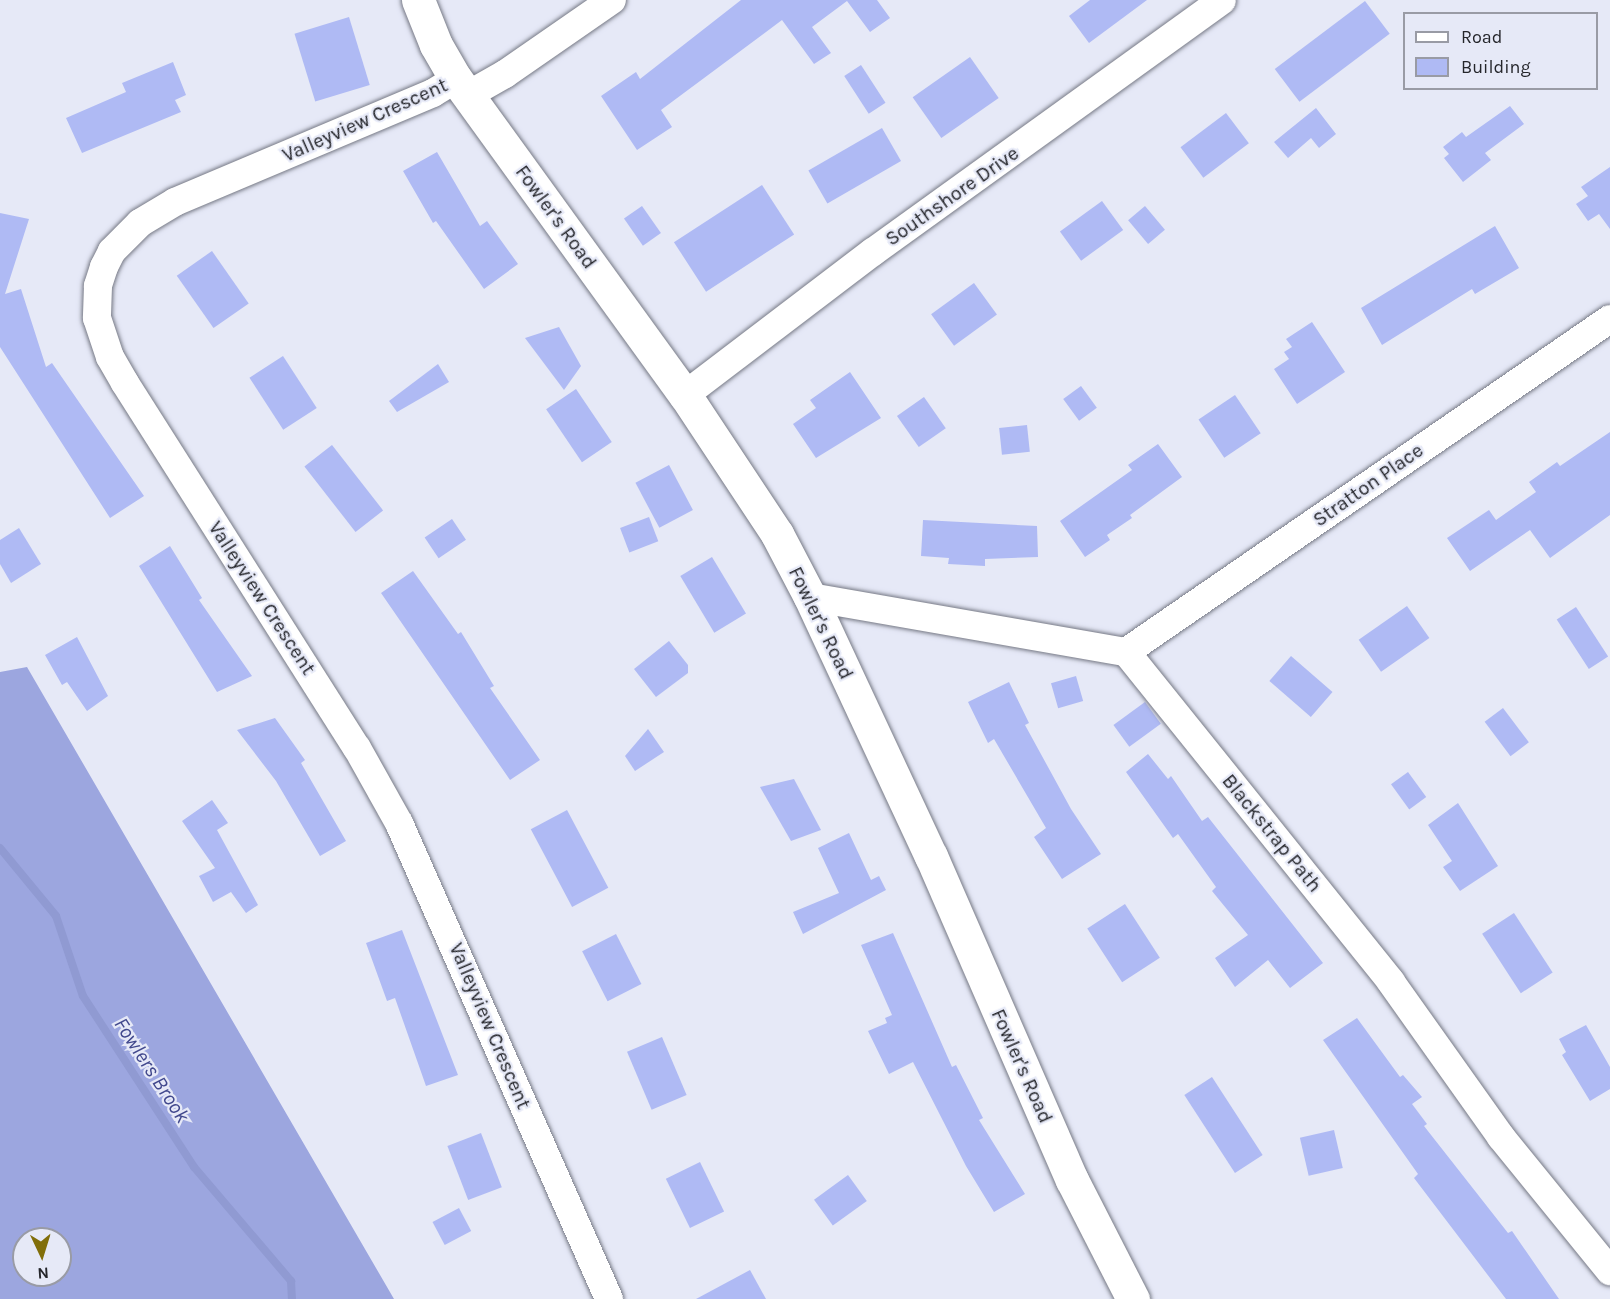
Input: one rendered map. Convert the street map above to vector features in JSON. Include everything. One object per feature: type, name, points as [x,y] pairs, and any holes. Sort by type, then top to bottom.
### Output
[{"type":"street","name":"Fowler's Road","points":[[418,0],[427,26],[462,87],[685,395],[777,534],[810,597],[931,856],[1072,1180],[1133,1299]]},
{"type":"street","name":"Valleyview Crescent","points":[[609,1299],[399,823],[357,748],[110,357],[98,318],[98,286],[112,251],[140,223],[175,202],[433,93],[505,74],[612,0]]},
{"type":"street","name":"Southshore Drive","points":[[685,395],[873,252],[1222,0]]},
{"type":"street","name":"Stratton Place","points":[[1126,652],[1610,319]]},
{"type":"street","points":[[810,597],[1126,652]]},
{"type":"street","name":"Blackstrap Path","points":[[1126,652],[1391,982],[1501,1137],[1610,1270]]},
{"type":"shaded area","points":[[27,667],[394,1299],[0,1299],[0,672]]},
{"type":"building","points":[[741,0],[877,0],[890,18],[870,32],[847,1],[812,27],[831,53],[814,64],[782,20],[661,110],[672,127],[637,150],[601,96],[636,72],[640,79]]},
{"type":"building","points":[[1090,0],[1147,0],[1089,43],[1069,16]]},
{"type":"building","points":[[1365,1],[1390,34],[1299,102],[1275,69]]},
{"type":"building","points":[[349,17],[370,85],[315,102],[294,34]]},
{"type":"building","points":[[970,57],[999,98],[941,138],[913,97]]},
{"type":"building","points":[[173,62],[186,95],[175,100],[181,112],[82,153],[66,118],[126,92],[122,83]]},
{"type":"building","points":[[861,65],[886,103],[869,114],[844,76]]},
{"type":"building","points":[[1510,106],[1524,124],[1485,153],[1491,160],[1463,182],[1444,158],[1449,154],[1443,147],[1462,132],[1466,137]]},
{"type":"building","points":[[1316,108],[1336,134],[1319,148],[1311,138],[1288,158],[1274,142]]},
{"type":"building","points":[[1226,113],[1249,143],[1203,178],[1180,147]]},
{"type":"building","points":[[882,128],[901,161],[827,203],[808,170]]},
{"type":"building","points":[[437,152],[480,226],[487,221],[518,264],[484,289],[436,221],[433,223],[403,171]]},
{"type":"building","points":[[1610,167],[1610,229],[1599,214],[1588,221],[1576,204],[1588,196],[1581,187]]},
{"type":"building","points":[[762,185],[794,234],[706,292],[674,242]]},
{"type":"building","points":[[1102,201],[1123,230],[1081,261],[1060,232]]},
{"type":"building","points":[[642,206],[661,233],[643,246],[624,219]]},
{"type":"building","points":[[1145,206],[1165,230],[1148,244],[1128,220]]},
{"type":"building","points":[[0,213],[29,219],[5,294],[21,289],[46,367],[52,363],[144,496],[110,518],[0,347]]},
{"type":"building","points":[[1495,226],[1519,268],[1475,294],[1472,289],[1382,345],[1361,308]]},
{"type":"building","points":[[212,251],[249,303],[213,328],[177,276]]},
{"type":"building","points":[[974,283],[997,315],[954,346],[931,314]]},
{"type":"building","points":[[1312,322],[1345,372],[1297,404],[1274,369],[1289,359],[1284,352],[1292,347],[1286,339]]},
{"type":"building","points":[[559,327],[581,366],[564,390],[525,338]]},
{"type":"building","points":[[283,356],[317,408],[283,430],[249,378]]},
{"type":"building","points":[[438,364],[449,382],[397,412],[389,401]]},
{"type":"building","points":[[850,372],[881,418],[816,458],[793,424],[816,408],[810,400]]},
{"type":"building","points":[[1081,386],[1097,408],[1079,421],[1063,399]]},
{"type":"building","points":[[576,389],[612,442],[582,462],[546,409]]},
{"type":"building","points":[[1235,395],[1261,433],[1224,458],[1199,420]]},
{"type":"building","points":[[924,397],[946,428],[919,447],[897,416]]},
{"type":"building","points":[[1027,425],[1030,452],[1002,455],[999,428]]},
{"type":"building","points":[[1610,432],[1610,515],[1550,558],[1530,530],[1470,571],[1447,538],[1489,510],[1496,520],[1536,492],[1529,482],[1557,462],[1560,466]]},
{"type":"building","points":[[1158,444],[1182,477],[1130,515],[1132,518],[1107,535],[1110,540],[1085,557],[1060,521],[1132,470],[1128,465]]},
{"type":"building","points":[[332,445],[383,510],[356,532],[304,467]]},
{"type":"building","points":[[669,465],[693,510],[659,528],[635,483]]},
{"type":"building","points":[[649,517],[658,541],[629,552],[620,528]]},
{"type":"building","points":[[452,519],[466,540],[439,558],[425,537]]},
{"type":"building","points":[[923,520],[1037,526],[1038,557],[985,559],[985,566],[948,564],[949,558],[921,556]]},
{"type":"building","points":[[19,528],[41,564],[11,583],[0,564],[0,540]]},
{"type":"building","points":[[170,546],[202,598],[199,600],[252,676],[217,692],[139,566]]},
{"type":"building","points":[[712,557],[746,614],[714,633],[680,576]]},
{"type":"building","points":[[413,571],[458,634],[461,632],[494,686],[490,688],[540,760],[510,780],[381,593]]},
{"type":"building","points":[[1407,606],[1429,638],[1381,672],[1359,640]]},
{"type":"building","points":[[1576,607],[1608,656],[1589,669],[1557,620]]},
{"type":"building","points":[[77,637],[108,696],[87,711],[67,682],[62,685],[45,655]]},
{"type":"building","points":[[669,641],[688,665],[688,673],[656,697],[634,669]]},
{"type":"building","points":[[1291,656],[1333,692],[1311,717],[1269,681]]},
{"type":"building","points":[[1076,676],[1083,701],[1058,708],[1051,683]]},
{"type":"building","points":[[1009,682],[1029,723],[1025,725],[1071,809],[1101,854],[1062,879],[1034,837],[1046,828],[994,739],[988,743],[968,702]]},
{"type":"building","points":[[1145,702],[1161,724],[1129,747],[1113,725]]},
{"type":"building","points":[[1503,708],[1529,742],[1511,756],[1485,722]]},
{"type":"building","points":[[275,718],[305,760],[301,763],[346,841],[320,856],[276,781],[237,730]]},
{"type":"building","points":[[648,729],[664,752],[635,771],[625,756]]},
{"type":"building","points":[[1148,754],[1168,779],[1171,776],[1202,821],[1208,817],[1323,963],[1290,988],[1268,960],[1235,987],[1215,958],[1248,935],[1212,891],[1216,887],[1178,834],[1173,838],[1126,772]]},
{"type":"building","points":[[1408,772],[1426,797],[1409,809],[1391,784]]},
{"type":"building","points":[[794,779],[821,830],[791,841],[760,787]]},
{"type":"building","points":[[212,800],[228,823],[217,830],[258,905],[246,913],[231,892],[213,902],[199,876],[215,868],[182,821]]},
{"type":"building","points":[[1458,803],[1498,866],[1460,891],[1443,867],[1452,861],[1428,825]]},
{"type":"building","points":[[567,810],[608,888],[572,907],[531,829]]},
{"type":"building","points":[[849,833],[871,880],[879,876],[886,890],[803,934],[793,912],[839,893],[818,848]]},
{"type":"building","points":[[1125,904],[1160,958],[1122,982],[1087,929]]},
{"type":"building","points":[[1514,913],[1553,973],[1521,993],[1482,934]]},
{"type":"building","points":[[402,930],[458,1075],[426,1086],[395,998],[387,1001],[366,943]]},
{"type":"building","points":[[893,933],[952,1067],[956,1065],[983,1118],[979,1120],[1025,1194],[994,1212],[966,1166],[913,1062],[889,1074],[868,1031],[887,1023],[885,1018],[892,1015],[861,945]]},
{"type":"building","points":[[616,934],[641,984],[608,1001],[582,951]]},
{"type":"building","points":[[1357,1018],[1400,1077],[1403,1075],[1422,1097],[1412,1104],[1427,1124],[1424,1126],[1508,1233],[1512,1231],[1559,1299],[1506,1299],[1414,1178],[1418,1174],[1323,1040]]},
{"type":"building","points":[[1586,1025],[1610,1067],[1610,1089],[1590,1101],[1562,1055],[1566,1052],[1559,1039]]},
{"type":"building","points":[[662,1037],[687,1095],[652,1110],[627,1052]]},
{"type":"building","points":[[1212,1077],[1263,1155],[1235,1173],[1184,1095]]},
{"type":"building","points":[[1334,1130],[1343,1168],[1309,1176],[1300,1138]]},
{"type":"building","points":[[481,1133],[502,1187],[468,1200],[447,1146]]},
{"type":"building","points":[[700,1162],[724,1211],[690,1228],[666,1179]]},
{"type":"building","points":[[848,1175],[867,1201],[833,1226],[814,1200]]},
{"type":"building","points":[[459,1208],[471,1231],[445,1245],[433,1222]]},
{"type":"building","points":[[750,1270],[766,1299],[696,1299]]},
{"type":"waterway","name":"Fowlers Brook","points":[[0,848],[56,916],[83,996],[194,1167],[291,1281],[292,1299]]}]
